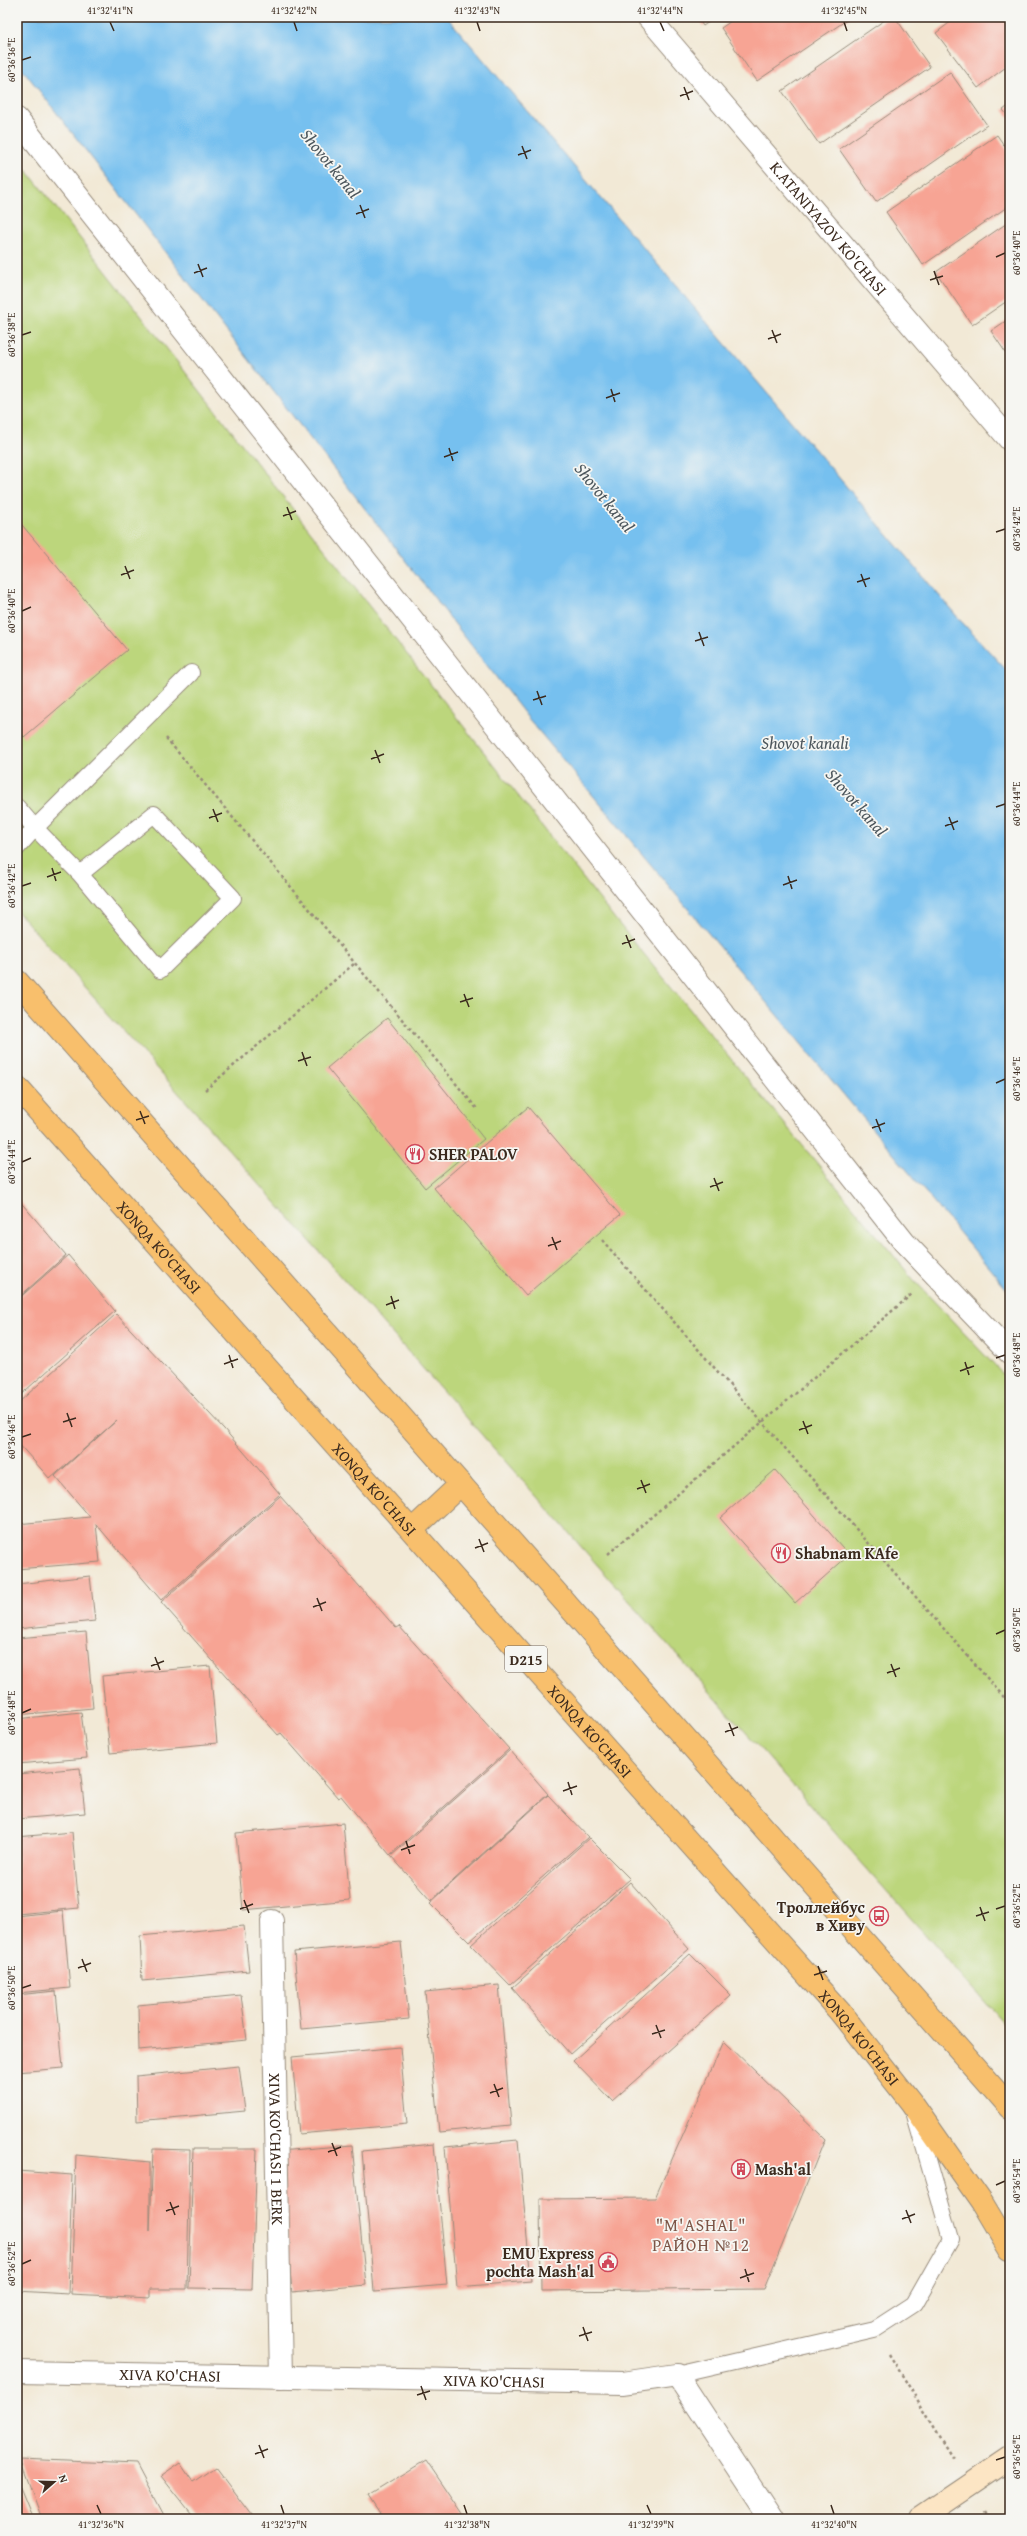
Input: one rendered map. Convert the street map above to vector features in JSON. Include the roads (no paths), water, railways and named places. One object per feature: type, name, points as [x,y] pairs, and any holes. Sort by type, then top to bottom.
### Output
[{"type":"main road","points":[[17,981],[1010,2107]]},
{"type":"main road","name":"XONQA KO'CHASI","points":[[17,1087],[840,2012],[912,2102],[982,2203],[1010,2250]]},
{"type":"main road","points":[[412,1530],[461,1484]]},
{"type":"main road","points":[[920,2519],[1010,2458]]},
{"type":"street","name":"K.ATANIYAZOV KO'CHASI","points":[[648,17],[1010,440]]},
{"type":"street","points":[[17,120],[904,1242],[1010,1353]]},
{"type":"street","name":"XIVA KO'CHASI 1 BERK","points":[[272,1920],[281,2377]]},
{"type":"street","name":"XIVA KO'CHASI","points":[[17,2372],[622,2383],[677,2375]]},
{"type":"street","points":[[677,2375],[772,2519]]},
{"type":"lane","points":[[17,848],[34,828],[191,673]]},
{"type":"lane","points":[[17,807],[34,828],[80,874],[160,970],[233,898],[154,814],[80,874]]},
{"type":"lane","points":[[677,2375],[874,2330],[914,2304],[952,2239],[912,2102]]},
{"type":"water","name":"Shovot kanali","points":[[17,17],[447,17],[960,620],[1010,674],[1010,1293],[528,718],[17,62]]},
{"type":"place","name":"SHER PALOV","points":[[415,1154]]},
{"type":"place","name":"Shabnam KAfe","points":[[781,1553]]},
{"type":"place","name":"Троллейбус в Хиву","points":[[879,1916]]},
{"type":"place","name":"Mash'al","points":[[741,2169]]},
{"type":"place","name":"EMU Express pochta Mash'al","points":[[608,2262]]},
{"type":"district","name":"\"M'ASHAL\" РАЙОН №12","points":[[701,2234]]},
{"type":"water label","name":"Shovot kanal","points":[[331,163]]},
{"type":"water label","name":"Shovot kanal","points":[[605,497]]},
{"type":"water label","name":"Shovot kanal","points":[[857,802]]}]
